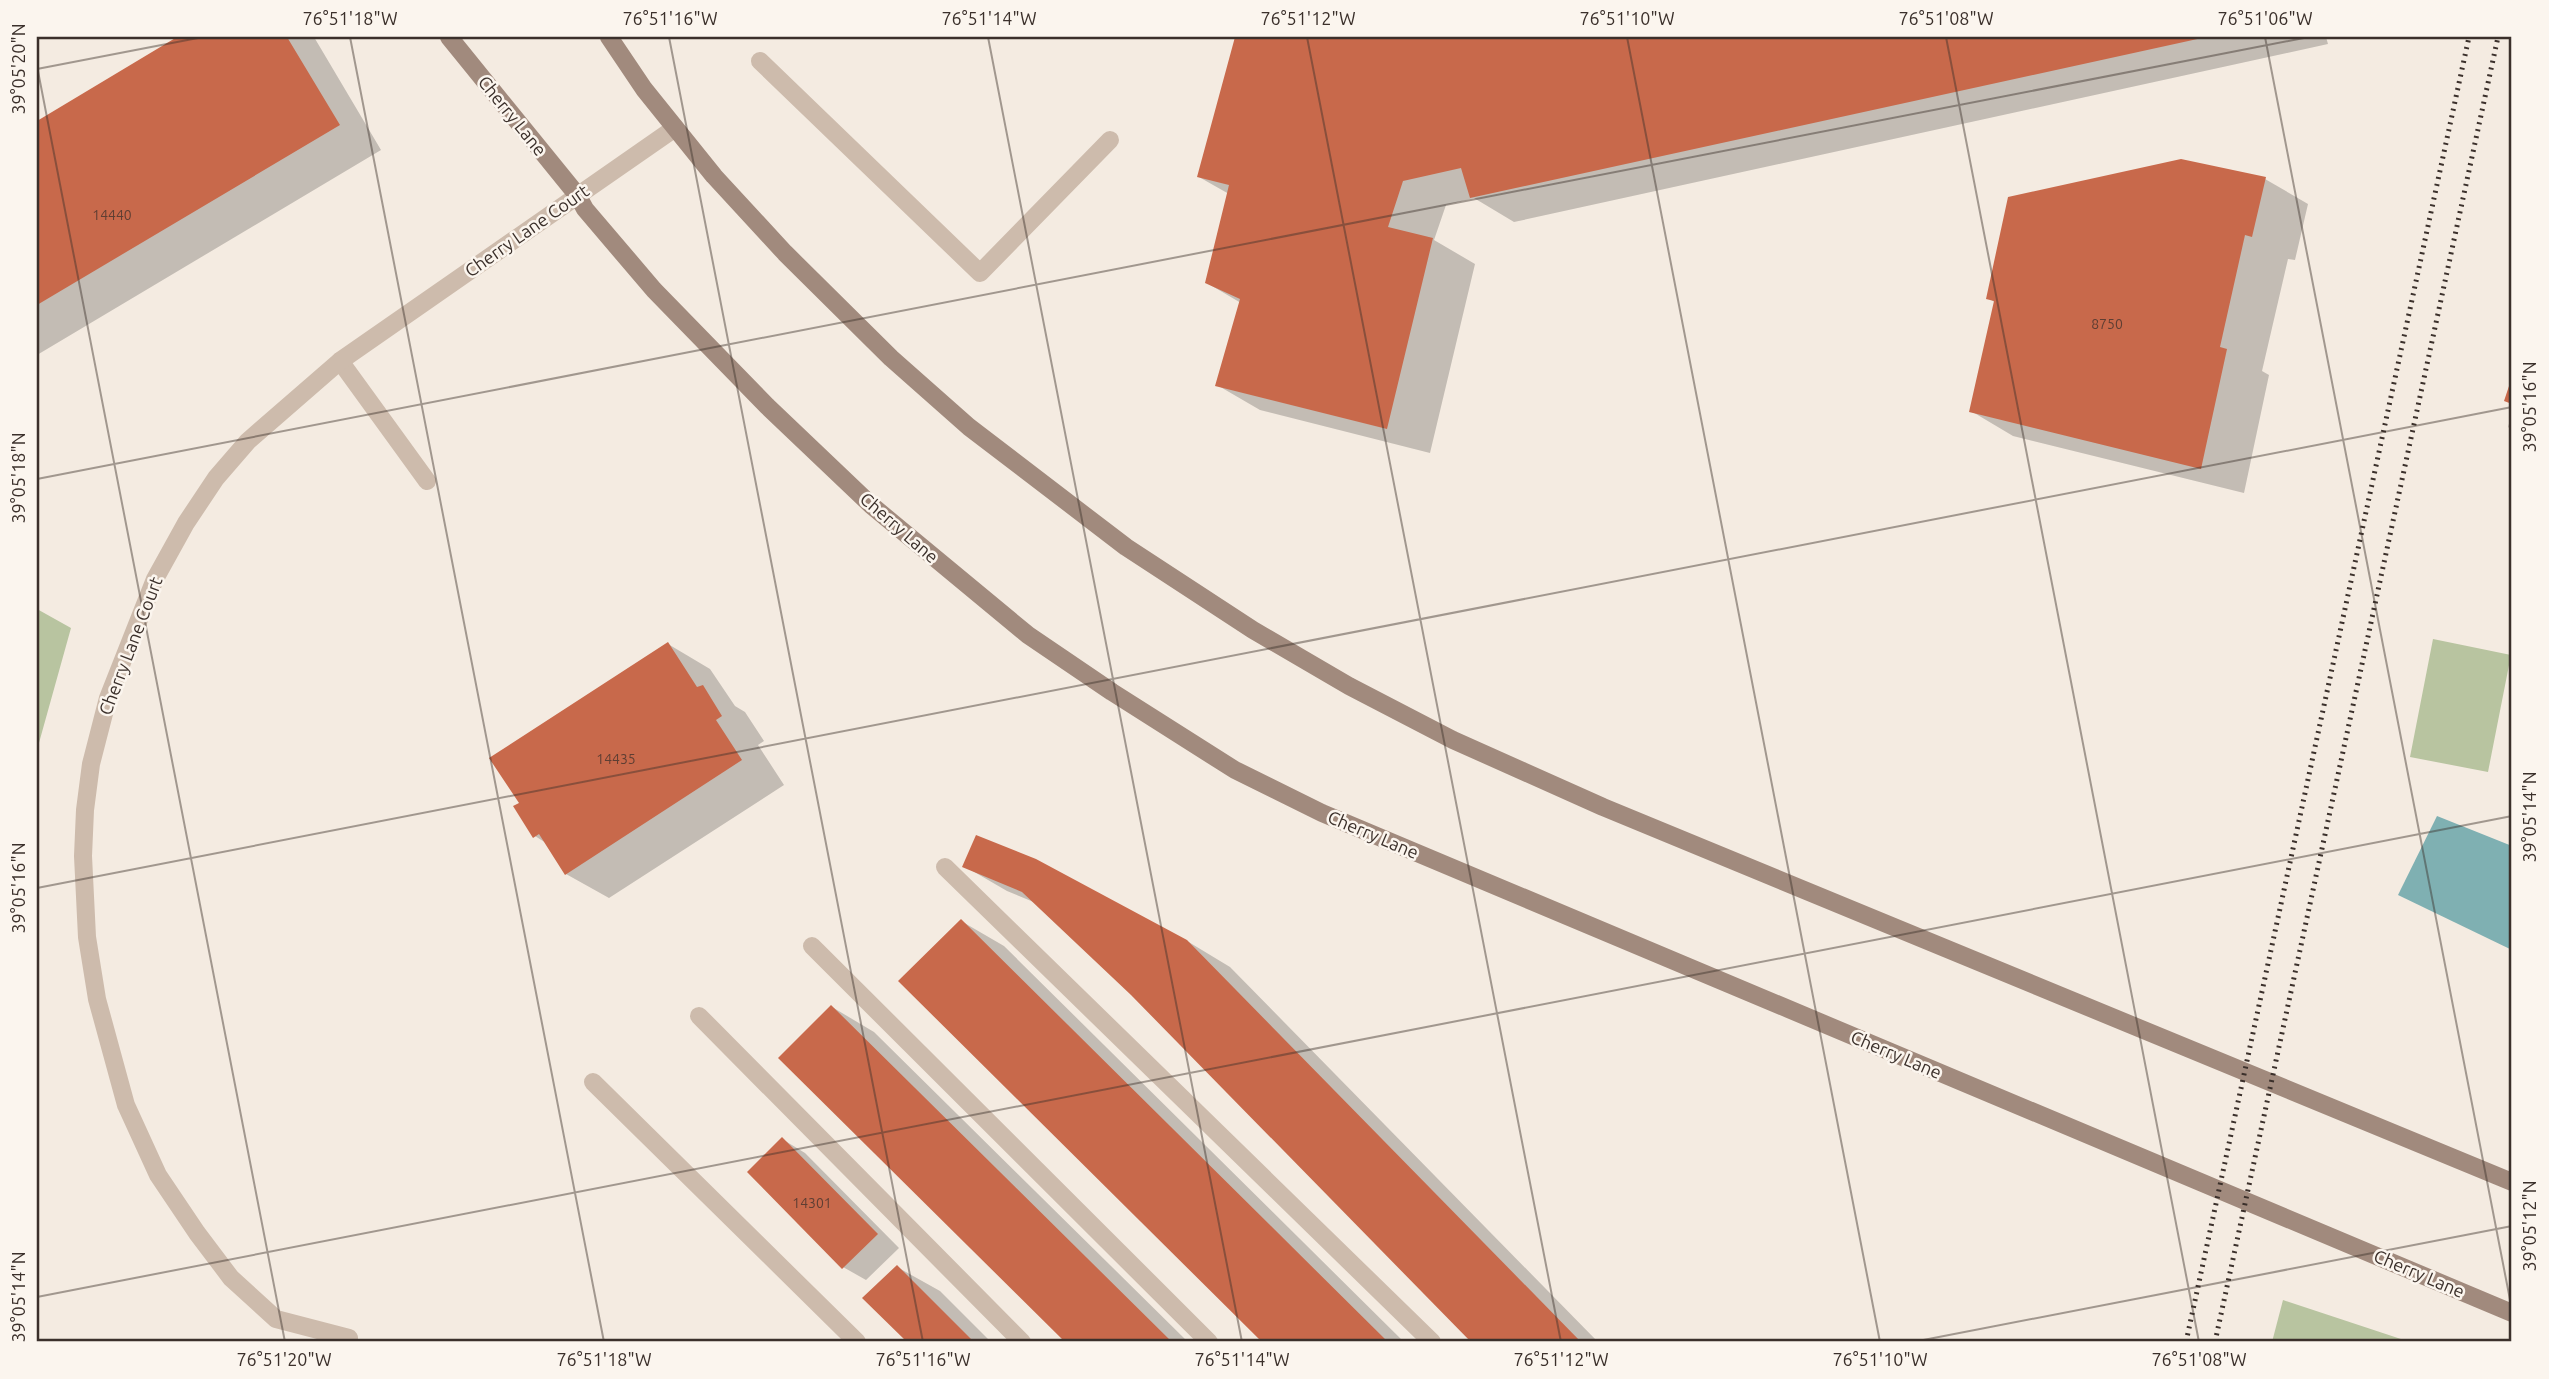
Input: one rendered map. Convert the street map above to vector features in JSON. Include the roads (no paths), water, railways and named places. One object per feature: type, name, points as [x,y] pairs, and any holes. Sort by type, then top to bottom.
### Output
[{"type":"main road","name":"Cherry Lane","points":[[449,37],[578,196],[585,209],[711,351],[871,505],[1028,635],[1235,770],[1322,813],[2512,1313]]},
{"type":"main road","points":[[608,37],[644,89],[714,176],[785,253],[891,358],[969,427],[1126,547],[1254,630],[1349,687],[1453,740],[1603,807],[2512,1182]]},
{"type":"street","points":[[760,61],[980,273],[1110,140]]},
{"type":"street","name":"Cherry Lane Court","points":[[349,1338],[276,1319],[231,1278],[158,1175],[126,1105],[97,999],[87,937],[83,856],[91,764],[108,698],[155,579],[186,523],[216,478],[248,441],[340,361],[675,128]]},
{"type":"street","points":[[340,361],[427,481]]},
{"type":"street","points":[[945,867],[1432,1342]]},
{"type":"street","points":[[812,946],[1209,1342]]},
{"type":"street","points":[[699,1016],[1022,1342]]},
{"type":"street","points":[[593,1082],[857,1342]]},
{"type":"water","points":[[2437,816],[2512,846],[2512,950],[2398,895]]},
{"type":"railway","points":[[2186,1342],[2469,37]]},
{"type":"railway","points":[[2215,1342],[2498,37]]}]
